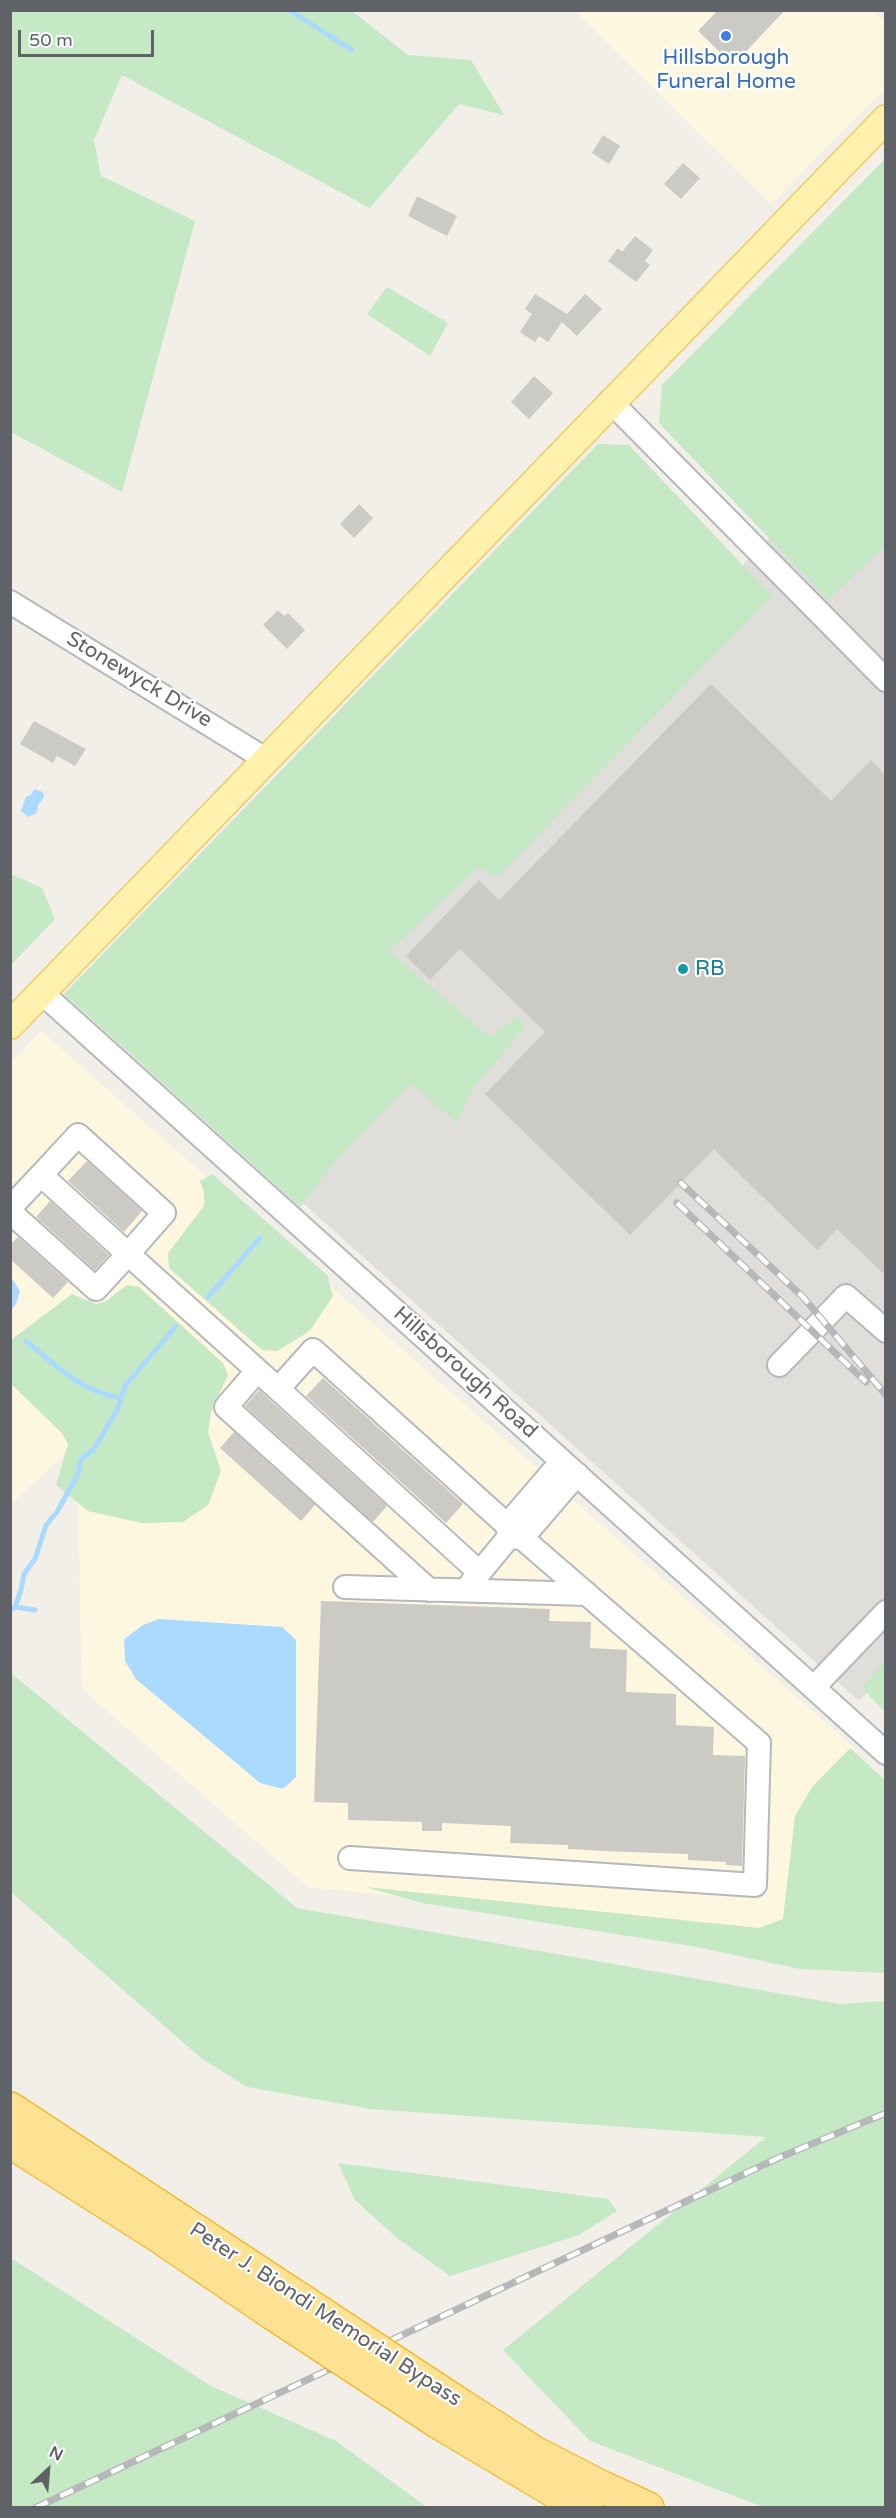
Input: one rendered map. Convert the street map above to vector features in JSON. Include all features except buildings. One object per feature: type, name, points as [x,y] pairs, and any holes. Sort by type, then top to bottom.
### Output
[{"type":"highway","name":"Peter J. Biondi Memorial Bypass","points":[[10,2108],[285,2305],[450,2414],[555,2492],[587,2508]]},
{"type":"highway","name":"Peter J. Biondi Memorial Bypass","points":[[10,2142],[155,2234],[285,2305]]},
{"type":"highway","name":"Peter J. Biondi Memorial Bypass","points":[[450,2414],[648,2508]]},
{"type":"main road","points":[[10,1025],[885,118]]},
{"type":"street","points":[[610,401],[885,680]]},
{"type":"street","name":"Stonewyck Drive","points":[[10,602],[267,760]]},
{"type":"street","name":"Hillsborough Road","points":[[42,993],[885,1753]]},
{"type":"street","points":[[78,1135],[164,1213],[96,1289],[10,1210],[78,1135]]},
{"type":"street","points":[[41,1175],[479,1572]]},
{"type":"street","points":[[779,1365],[846,1296],[885,1331]]},
{"type":"street","points":[[278,1389],[313,1350],[513,1533],[759,1743],[755,1885],[350,1858]]},
{"type":"street","points":[[257,1371],[226,1407],[429,1590]]},
{"type":"street","points":[[464,1590],[570,1468]]},
{"type":"street","points":[[345,1587],[587,1594]]},
{"type":"street","points":[[814,1688],[885,1612]]},
{"type":"shaded area","points":[[575,11],[875,11],[885,21],[885,89],[771,204]]},
{"type":"shaded area","points":[[880,424],[885,430],[886,1672],[859,1701],[207,1117]]},
{"type":"shaded area","points":[[41,1031],[858,1751],[801,1807],[791,1938],[308,1887],[82,1689],[77,1443],[11,1504],[11,1062]]},
{"type":"green space","points":[[10,11],[352,11],[408,55],[471,60],[504,115],[459,104],[370,208],[122,75],[94,140],[101,176],[195,221],[122,492],[11,432]]},
{"type":"green space","points":[[885,159],[885,545],[828,600],[659,423],[662,385]]},
{"type":"green space","points":[[387,287],[448,323],[430,356],[367,314]]},
{"type":"green space","points":[[598,444],[629,445],[772,596],[497,877],[478,867],[389,951],[490,1037],[517,1017],[526,1026],[473,1088],[457,1123],[411,1083],[338,1158],[300,1207],[64,994]]},
{"type":"green space","points":[[11,874],[42,888],[55,919],[11,965]]},
{"type":"green space","points":[[212,1174],[327,1275],[333,1296],[311,1329],[277,1351],[262,1350],[169,1268],[168,1253],[204,1206],[204,1192],[200,1181]]},
{"type":"green space","points":[[127,1285],[139,1287],[223,1363],[228,1375],[211,1412],[208,1432],[221,1471],[208,1505],[183,1522],[142,1523],[88,1511],[56,1485],[68,1444],[62,1433],[11,1384],[11,1340],[72,1294],[96,1304],[106,1301]]},
{"type":"green space","points":[[885,1660],[885,1712],[862,1688]]},
{"type":"green space","points":[[11,1673],[297,1908],[839,2004],[885,2001],[885,2507],[763,2507],[590,2441],[503,2350],[766,2137],[371,2109],[247,2087],[201,2058],[11,1892]]},
{"type":"green space","points":[[850,1748],[885,1780],[885,1973],[800,1969],[697,1947],[422,1903],[365,1887],[759,1928],[783,1919],[795,1816],[812,1787]]},
{"type":"green space","points":[[338,2163],[608,2199],[617,2211],[579,2235],[450,2276],[397,2238],[355,2200]]},
{"type":"green space","points":[[11,2258],[211,2386],[336,2441],[427,2507],[11,2507]]},
{"type":"water","points":[[34,789],[43,792],[44,797],[38,805],[37,813],[28,817],[21,811],[26,797],[32,794]]},
{"type":"water","points":[[11,1277],[20,1291],[16,1304],[11,1310]]},
{"type":"water","points":[[159,1619],[282,1627],[296,1640],[296,1777],[283,1789],[260,1783],[136,1679],[125,1661],[124,1639],[143,1625]]},
{"type":"waterway","points":[[289,10],[352,50]]},
{"type":"waterway","points":[[208,1297],[260,1238]]},
{"type":"waterway","points":[[10,1610],[15,1607],[24,1574],[35,1559],[46,1525],[57,1512],[78,1474],[81,1459],[93,1450],[117,1411],[125,1386],[176,1326]]},
{"type":"waterway","points":[[26,1341],[70,1377],[94,1390],[121,1398]]},
{"type":"waterway","points":[[15,1607],[35,1610]]},
{"type":"railway","points":[[686,1188],[681,1183],[803,1297],[886,1395]]},
{"type":"railway","points":[[677,1203],[866,1382]]},
{"type":"railway","points":[[35,2508],[778,2158],[886,2113]]},
{"type":"place","name":"Hillsborough Funeral Home","points":[[726,36]]},
{"type":"place","name":"RB","points":[[683,969]]}]
